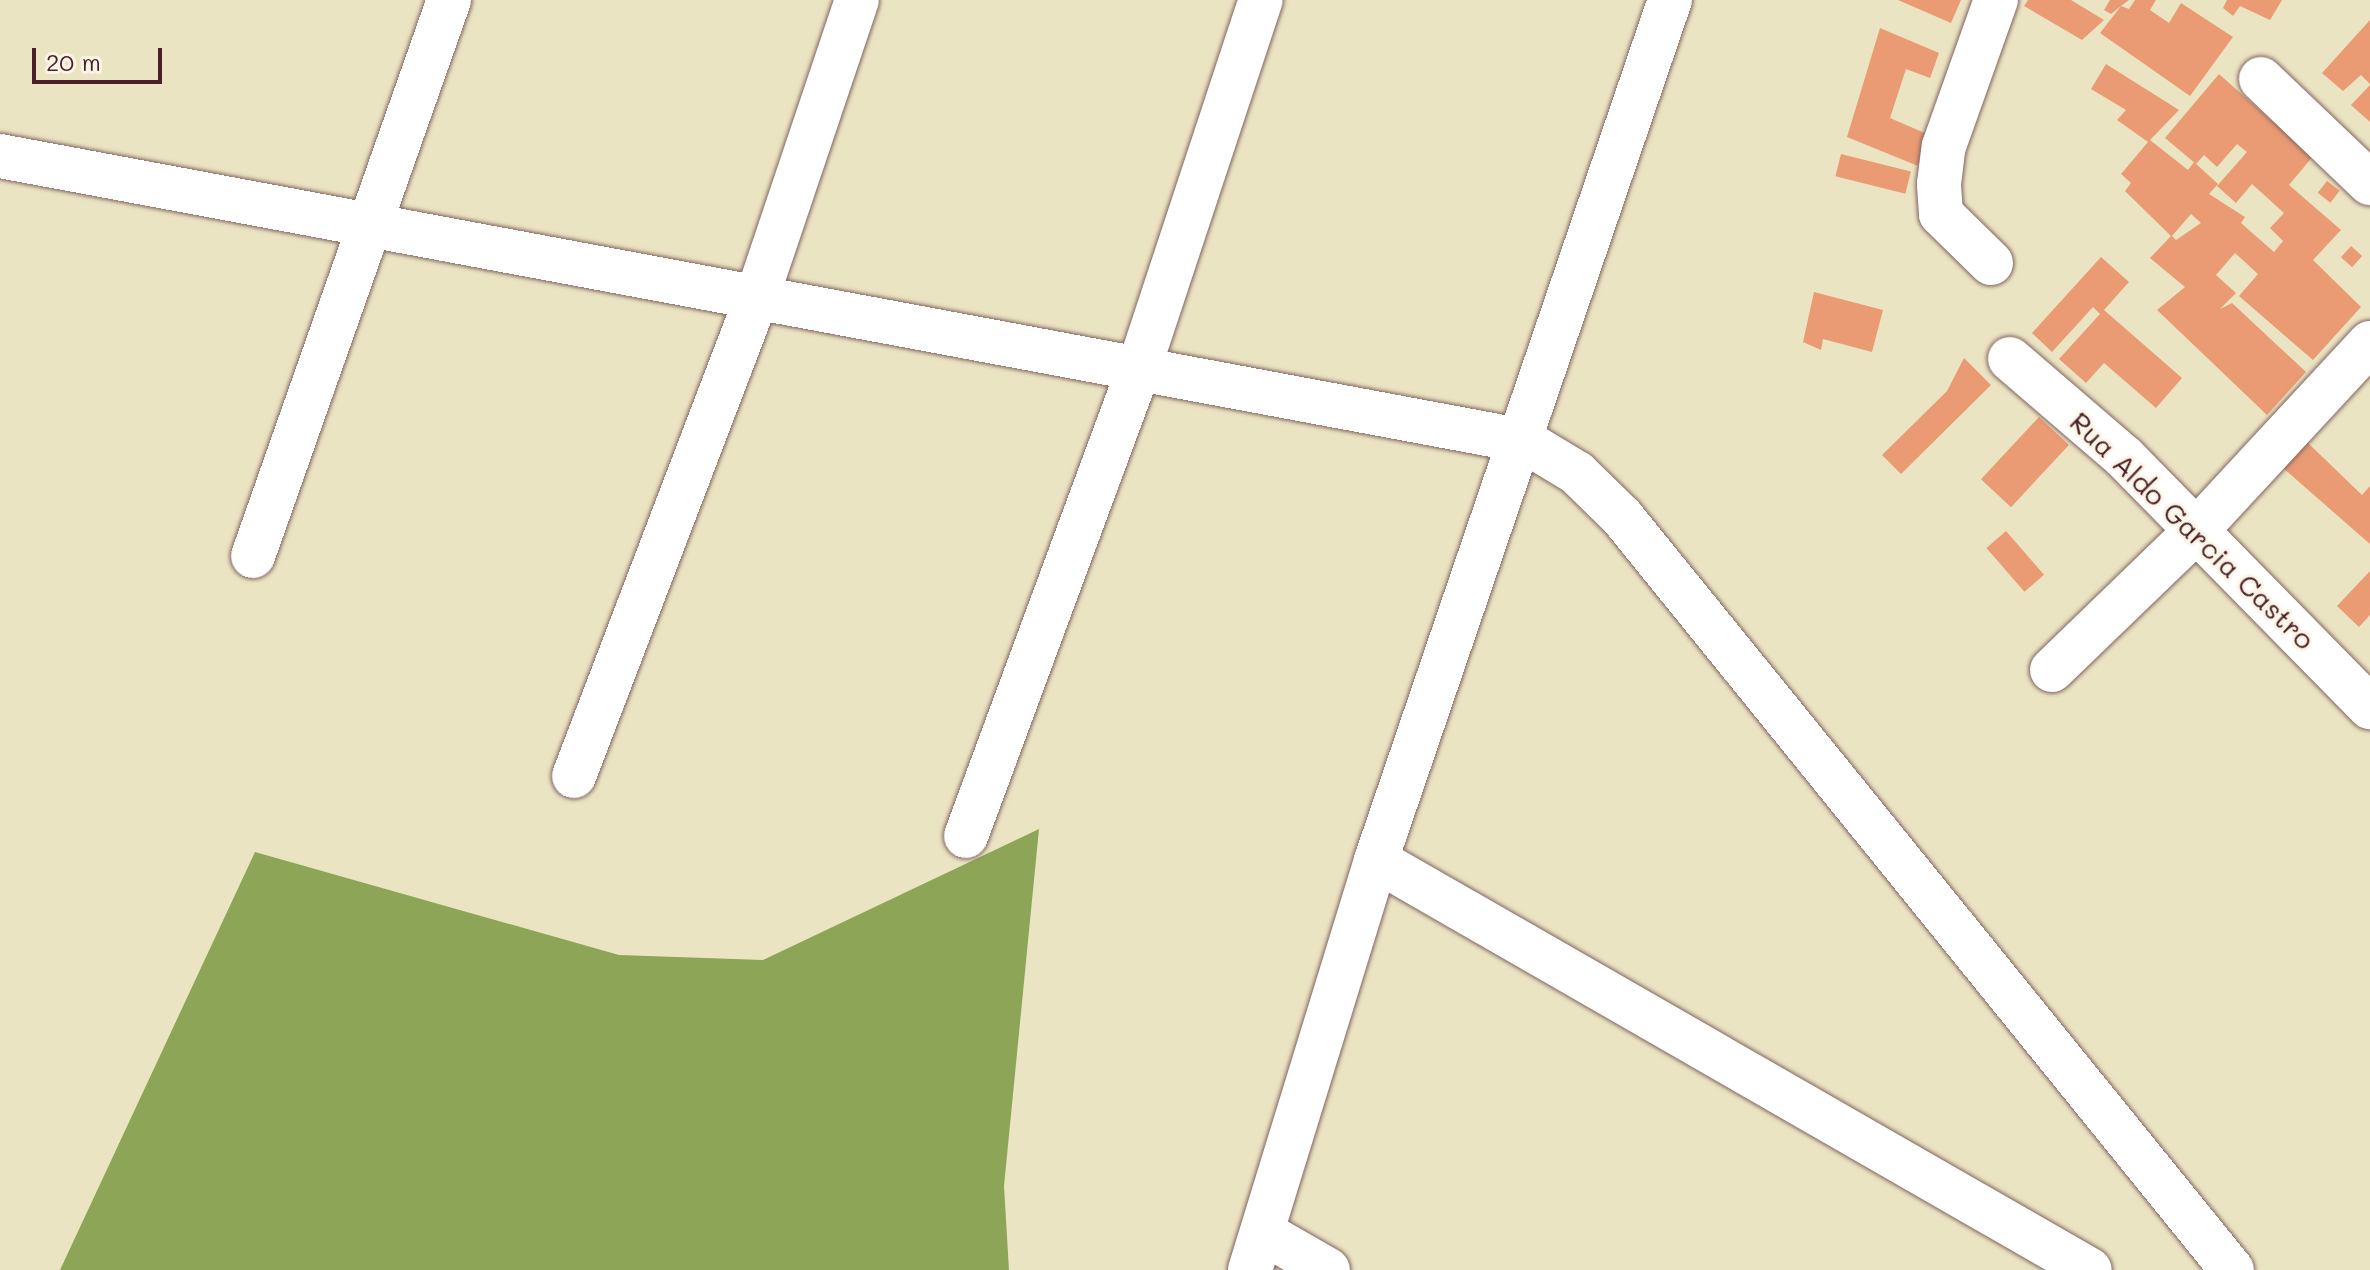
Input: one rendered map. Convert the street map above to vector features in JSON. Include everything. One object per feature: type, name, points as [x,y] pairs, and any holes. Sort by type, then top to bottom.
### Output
[{"type":"street","points":[[253,556],[372,226],[449,0]]},
{"type":"street","points":[[574,776],[757,297],[857,0]]},
{"type":"street","points":[[966,836],[1138,371],[1261,0]]},
{"type":"street","points":[[1328,1270],[1256,1251],[1376,860],[1524,441],[1670,0]]},
{"type":"street","points":[[1991,263],[1941,214],[1939,184],[1944,146],[1996,0]]},
{"type":"street","points":[[2261,79],[2370,183]]},
{"type":"street","points":[[0,156],[1524,441],[1577,473],[1622,517],[2232,1270]]},
{"type":"street","points":[[2052,670],[2194,533],[2370,343]]},
{"type":"street","name":"Rua Aldo Garcia Castro","points":[[2010,359],[2124,457],[2194,533],[2370,707]]},
{"type":"street","points":[[1376,860],[2090,1270]]},
{"type":"green space","points":[[1039,829],[1004,1186],[1009,1270],[60,1270],[255,852],[619,955],[763,960]]},
{"type":"building","points":[[1898,0],[1961,0],[1951,23]]},
{"type":"building","points":[[2028,0],[2071,0],[2104,20],[2082,40],[2024,6]]},
{"type":"building","points":[[2110,0],[2129,0],[2111,14],[2104,10]]},
{"type":"building","points":[[2135,0],[2156,0],[2150,10],[2169,23],[2181,3],[2233,37],[2190,96],[2100,33],[2121,6],[2129,9]]},
{"type":"building","points":[[2227,0],[2282,0],[2270,20],[2240,6],[2233,16],[2223,8]]},
{"type":"building","points":[[2370,20],[2370,84],[2361,75],[2343,91],[2322,73]]},
{"type":"building","points":[[1880,28],[1939,53],[1930,78],[1906,69],[1890,118],[1927,134],[1918,166],[1847,137]]},
{"type":"building","points":[[2106,64],[2179,110],[2150,140],[2188,170],[2194,162],[2165,138],[2219,74],[2274,123],[2280,116],[2314,155],[2289,185],[2341,230],[2313,260],[2361,307],[2313,360],[2239,296],[2258,274],[2235,253],[2216,275],[2236,293],[2220,309],[2232,303],[2306,372],[2267,415],[2157,310],[2185,287],[2150,258],[2171,236],[2125,191],[2131,183],[2121,174],[2148,142],[2117,120],[2126,110],[2091,89]],"holes":[[[2237,144],[2247,152],[2217,186],[2236,203],[2252,184],[2284,213],[2270,228],[2283,241],[2274,252],[2241,223],[2245,217],[2209,194],[2218,184],[2196,164],[2204,155],[2217,167]],[[2191,214],[2201,223],[2176,240],[2172,236]]]},
{"type":"building","points":[[2370,85],[2370,122],[2351,105]]},
{"type":"building","points":[[1841,154],[1911,171],[1905,194],[1835,176]]},
{"type":"building","points":[[2327,181],[2340,191],[2330,203],[2318,193]]},
{"type":"building","points":[[2351,246],[2362,256],[2352,267],[2341,257]]},
{"type":"building","points":[[2101,257],[2129,282],[2104,310],[2182,378],[2156,408],[2104,363],[2086,383],[2059,359],[2100,314],[2093,307],[2052,352],[2032,333]]},
{"type":"building","points":[[1814,292],[1883,310],[1872,352],[1823,339],[1821,350],[1803,342]]},
{"type":"building","points":[[1964,358],[1991,385],[1901,474],[1882,455],[1947,391]]},
{"type":"building","points":[[2039,417],[2069,445],[2011,507],[1981,479]]},
{"type":"building","points":[[2307,442],[2362,495],[2370,486],[2370,544],[2283,468]]},
{"type":"building","points":[[2006,531],[2044,575],[2024,592],[1986,548]]},
{"type":"building","points":[[2370,571],[2370,615],[2359,627],[2337,606]]}]
